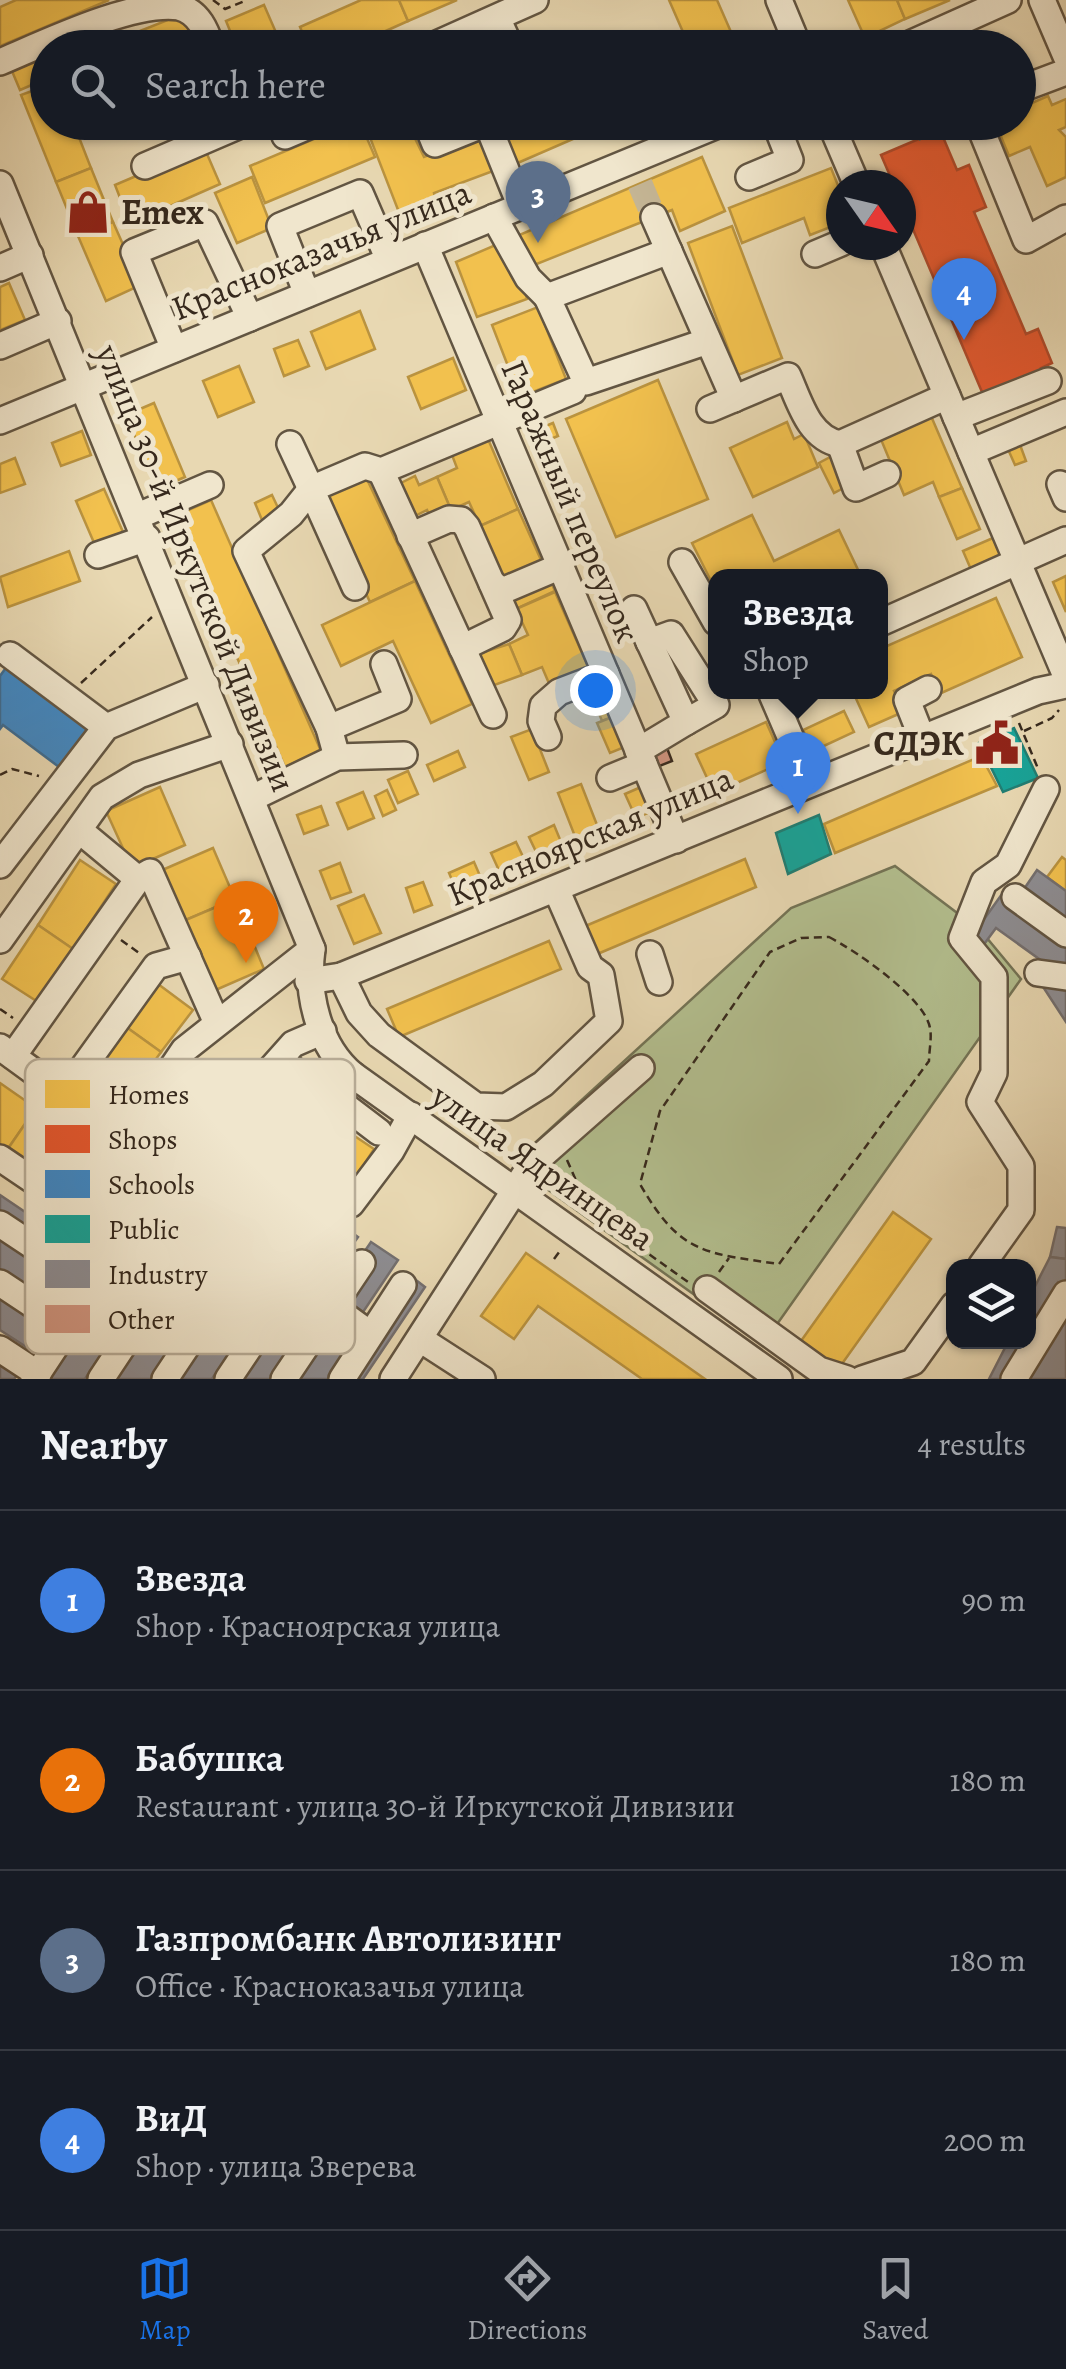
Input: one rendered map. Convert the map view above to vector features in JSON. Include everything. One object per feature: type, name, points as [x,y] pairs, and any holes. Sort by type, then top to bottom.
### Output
[{"type":"street","points":[[473,30],[534,0]]},
{"type":"street","points":[[779,0],[792,30]]},
{"type":"street","points":[[959,30],[1008,0]]},
{"type":"street","points":[[1042,0],[1066,56]]},
{"type":"street","points":[[77,30],[133,5],[180,6],[203,22],[206,30]]},
{"type":"street","points":[[497,18],[503,30]]},
{"type":"street","points":[[0,62],[30,50]]},
{"type":"street","points":[[1036,83],[1066,72]]},
{"type":"street","points":[[146,166],[206,140]]},
{"type":"street","points":[[493,140],[520,207]]},
{"type":"street","name":"Красноказачья улица","points":[[0,420],[494,217],[636,172],[693,140]]},
{"type":"street","points":[[748,178],[790,160],[782,140]]},
{"type":"street","points":[[838,140],[851,170]]},
{"type":"street","points":[[985,140],[1026,240],[1066,218]]},
{"type":"street","name":"улица 30-й Иркутской Дивизии","points":[[0,184],[86,385],[312,950],[308,980]]},
{"type":"street","points":[[307,294],[280,226],[360,193],[390,260]]},
{"type":"street","points":[[494,217],[528,278],[548,298],[586,382],[708,340]]},
{"type":"street","points":[[654,217],[708,340],[722,404],[788,376],[814,430],[824,440],[840,444],[951,406],[1048,381]]},
{"type":"street","points":[[174,349],[134,252],[206,223],[250,318]]},
{"type":"street","name":"Гаражный переулок","points":[[425,245],[676,840]]},
{"type":"street","points":[[815,254],[826,249]]},
{"type":"street","points":[[548,298],[669,252]]},
{"type":"street","points":[[0,268],[30,255]]},
{"type":"street","points":[[889,260],[1066,676]]},
{"type":"street","points":[[0,346],[58,321]]},
{"type":"street","points":[[337,757],[329,728],[246,551],[292,514],[311,489],[365,466],[380,471],[573,391]]},
{"type":"street","points":[[971,452],[1066,412]]},
{"type":"street","points":[[290,444],[355,587]]},
{"type":"street","points":[[840,444],[856,488],[887,474]]},
{"type":"street","points":[[282,471],[311,489]]},
{"type":"street","points":[[380,471],[493,715]]},
{"type":"street","points":[[98,555],[210,485]]},
{"type":"street","points":[[410,536],[449,520],[461,520],[492,583],[508,620],[503,628],[462,648]]},
{"type":"street","points":[[888,619],[1066,540]]},
{"type":"street","points":[[682,562],[708,608]]},
{"type":"street","points":[[492,583],[502,591],[561,566]]},
{"type":"street","points":[[634,609],[686,722]]},
{"type":"street","points":[[649,642],[671,634],[708,692]]},
{"type":"street","points":[[10,654],[106,728]]},
{"type":"street","points":[[329,728],[398,699],[384,664]]},
{"type":"street","points":[[548,737],[541,721],[543,706],[559,692],[606,674]]},
{"type":"street","points":[[0,865],[106,728],[206,686]]},
{"type":"street","name":"Красноярская улица","points":[[308,980],[341,976],[1038,691],[1066,686]]},
{"type":"street","points":[[922,738],[908,700],[928,688]]},
{"type":"street","points":[[610,778],[686,722],[716,705],[712,699]]},
{"type":"street","points":[[766,699],[783,720]]},
{"type":"street","points":[[774,699],[810,783]]},
{"type":"street","points":[[0,940],[102,797],[139,775],[230,744]]},
{"type":"street","points":[[252,798],[337,757],[404,755]]},
{"type":"street","points":[[986,1259],[1021,1210],[1021,1166],[980,1102],[994,1073],[994,977],[962,938],[984,882],[1008,865],[1053,787]]},
{"type":"street","points":[[79,830],[138,878]]},
{"type":"street","points":[[6,1051],[138,878],[150,872],[216,1021]]},
{"type":"street","points":[[341,976],[359,1012],[379,1035],[476,1106],[506,1106],[543,1084],[609,1021],[601,975],[590,967],[556,889]]},
{"type":"street","points":[[1016,897],[1066,934]]},
{"type":"street","points":[[178,1059],[216,1021],[312,950]]},
{"type":"street","points":[[650,954],[659,982]]},
{"type":"street","points":[[89,1059],[156,966],[188,957]]},
{"type":"street","points":[[1038,972],[1066,977]]},
{"type":"street","name":"улица Ядринцева","points":[[308,980],[328,1049],[338,1059]]},
{"type":"street","points":[[280,1059],[293,1044],[323,1031]]},
{"type":"street","points":[[393,1379],[530,1165],[642,1068]]},
{"type":"street","name":"улица Ядринцева","points":[[355,1077],[779,1379]]},
{"type":"street","points":[[355,1114],[379,1132]]},
{"type":"street","points":[[355,1199],[392,1151],[410,1115]]},
{"type":"street","points":[[0,1158],[25,1180]]},
{"type":"street","points":[[0,1224],[25,1241]]},
{"type":"street","points":[[355,1274],[362,1263]]},
{"type":"street","points":[[0,1284],[25,1300]]},
{"type":"street","points":[[342,1379],[403,1285]]},
{"type":"street","points":[[707,1290],[819,1370],[847,1379]]},
{"type":"street","points":[[1014,1379],[1066,1294]]},
{"type":"street","points":[[862,1379],[912,1362],[946,1316]]},
{"type":"street","points":[[355,1324],[370,1334]]},
{"type":"street","points":[[420,1339],[482,1379]]},
{"type":"street","points":[[0,1349],[36,1376],[51,1354]]},
{"type":"street","points":[[101,1379],[118,1354]]},
{"type":"street","points":[[166,1379],[182,1354]]},
{"type":"street","points":[[228,1379],[245,1354]]},
{"type":"street","points":[[284,1379],[301,1354]]},
{"type":"path","points":[[213,0],[225,9],[247,0]]},
{"type":"path","points":[[69,700],[79,684],[153,616],[175,608]]},
{"type":"path","points":[[1023,732],[1052,718],[1066,700]]},
{"type":"path","points":[[1014,712],[1053,787]]},
{"type":"path","points":[[0,776],[12,769],[65,781]]},
{"type":"path","points":[[103,928],[156,966]]},
{"type":"path","points":[[829,936],[883,973],[918,1007],[930,1026],[929,1061],[779,1264],[730,1257],[698,1250],[660,1220],[640,1184],[660,1111],[770,952],[802,938],[829,936]]},
{"type":"path","points":[[558,1141],[590,1212],[699,1290],[707,1290],[730,1257]]},
{"type":"path","points":[[554,1259],[564,1246]]},
{"type":"green space","points":[[895,866],[981,931],[1021,979],[763,1344],[512,1164],[791,908]]},
{"type":"building: Homes","points":[[16,0],[109,0],[30,30],[0,46],[0,7]]},
{"type":"building: Homes","points":[[361,0],[399,0],[408,21],[388,30],[300,27]]},
{"type":"building: Homes","points":[[399,0],[457,0],[408,21]]},
{"type":"building: Homes","points":[[669,0],[717,0],[730,30],[682,30]]},
{"type":"building: Homes","points":[[848,0],[897,0],[905,19],[882,30],[861,30]]},
{"type":"building: Homes","points":[[897,0],[950,0],[905,19]]},
{"type":"building: Homes","points":[[264,5],[275,30],[230,30],[226,21]]},
{"type":"building: Homes","points":[[185,13],[192,30],[142,30]]},
{"type":"building: Homes","points":[[30,54],[30,86],[20,90],[9,64]]},
{"type":"building: Homes","points":[[30,92],[30,117],[21,95]]},
{"type":"building: Homes","points":[[1048,96],[1052,105],[1066,99],[1066,127],[1059,130],[1066,137],[1066,177],[1047,186],[1030,147],[1009,156],[1002,140],[1036,140],[1036,101]]},
{"type":"building: Homes","points":[[39,140],[80,140],[91,168],[56,182]]},
{"type":"building: Homes","points":[[311,140],[368,140],[375,157],[265,203],[250,166]]},
{"type":"building: Homes","points":[[371,140],[416,140],[424,157],[468,140],[489,140],[501,168],[434,193],[436,202],[400,215]]},
{"type":"building: Homes","points":[[503,140],[571,140],[513,165]]},
{"type":"building: Homes","points":[[204,147],[220,184],[143,218],[134,197],[122,203],[115,185]]},
{"type":"building: Homes","points":[[702,157],[725,211],[680,231],[672,210],[519,271],[527,299],[477,317],[456,262]]},
{"type":"building: Homes","points":[[91,168],[113,222],[78,236],[56,182]]},
{"type":"building: Homes","points":[[831,168],[832,170],[826,170],[826,229],[810,235],[804,218],[742,243],[729,208]]},
{"type":"building: Homes","points":[[252,177],[272,228],[237,243],[215,193]]},
{"type":"building: Homes","points":[[113,222],[141,285],[106,301],[78,236]]},
{"type":"building: Homes","points":[[732,226],[782,358],[738,375],[688,243]]},
{"type":"building: Homes","points":[[9,283],[25,320],[0,330],[0,287]]},
{"type":"building: Homes","points":[[538,307],[566,379],[520,397],[492,325]]},
{"type":"building: Homes","points":[[360,311],[375,349],[326,369],[311,332]]},
{"type":"building: Homes","points":[[298,340],[309,366],[284,376],[274,349]]},
{"type":"building: Homes","points":[[453,358],[466,390],[421,409],[408,377]]},
{"type":"building: Homes","points":[[239,366],[254,402],[218,417],[203,381]]},
{"type":"building: Homes","points":[[658,380],[708,499],[616,537],[566,419]]},
{"type":"building: Homes","points":[[154,403],[185,477],[157,489],[126,415]]},
{"type":"building: Homes","points":[[931,416],[962,488],[939,497],[933,482],[904,495],[880,437]]},
{"type":"building: Homes","points":[[787,422],[794,439],[804,434],[818,467],[753,497],[730,448]]},
{"type":"building: Homes","points":[[553,423],[558,436],[541,443],[536,430]]},
{"type":"building: Homes","points":[[82,431],[91,455],[61,466],[52,443]]},
{"type":"building: Homes","points":[[488,439],[518,509],[480,526],[469,502],[451,510],[437,477],[457,468],[452,455]]},
{"type":"building: Homes","points":[[1019,442],[1026,461],[1015,465],[1007,447]]},
{"type":"building: Homes","points":[[834,455],[849,485],[834,493],[819,463]]},
{"type":"building: Homes","points":[[15,458],[25,484],[0,493],[0,464]]},
{"type":"building: Homes","points":[[365,475],[415,581],[370,602],[320,496]]},
{"type":"building: Homes","points":[[415,476],[419,485],[437,477],[451,510],[431,519],[427,510],[411,518],[397,485]]},
{"type":"building: Homes","points":[[962,488],[980,529],[957,539],[939,497]]},
{"type":"building: Homes","points":[[104,489],[123,532],[95,545],[76,501]]},
{"type":"building: Homes","points":[[272,495],[280,512],[262,520],[255,503]]},
{"type":"building: Homes","points":[[211,500],[321,751],[285,767],[175,516]]},
{"type":"building: Homes","points":[[518,509],[555,591],[516,609],[480,526]]},
{"type":"building: Homes","points":[[752,515],[774,561],[839,530],[858,569],[708,569],[708,575],[692,543]]},
{"type":"building: Homes","points":[[993,538],[1003,561],[973,574],[963,551]]},
{"type":"building: Homes","points":[[69,551],[80,581],[8,607],[0,577]]},
{"type":"building: Homes","points":[[1066,576],[1066,612],[1053,582]]},
{"type":"building: Homes","points":[[415,581],[472,704],[431,723],[393,641],[341,666],[322,625]]},
{"type":"building: Homes","points":[[555,592],[590,671],[551,688],[542,667],[522,675],[509,644],[528,635],[516,609]]},
{"type":"building: Homes","points":[[996,598],[1022,657],[939,694],[931,674],[894,691],[903,712],[869,727],[856,699],[888,699],[888,645]]},
{"type":"building: Homes","points":[[509,644],[522,675],[486,688],[471,656]]},
{"type":"building: Homes","points":[[608,684],[620,714],[602,721],[590,691]]},
{"type":"building: Homes","points":[[844,711],[854,732],[813,751],[803,730]]},
{"type":"building: Homes","points":[[620,714],[632,744],[610,753],[597,723]]},
{"type":"building: Homes","points":[[766,722],[784,762],[714,793],[696,754]]},
{"type":"building: Homes","points":[[532,729],[549,772],[529,780],[511,737]]},
{"type":"building: Homes","points":[[458,751],[465,767],[434,781],[427,765]]},
{"type":"building: Homes","points":[[981,756],[997,786],[835,853],[824,824]]},
{"type":"building: Homes","points":[[408,771],[418,794],[398,803],[388,780]]},
{"type":"building: Homes","points":[[581,784],[599,830],[576,839],[558,793]]},
{"type":"building: Homes","points":[[160,787],[185,845],[132,868],[106,811]]},
{"type":"building: Homes","points":[[641,787],[652,811],[636,818],[625,794]]},
{"type":"building: Homes","points":[[387,790],[396,810],[383,816],[375,796]]},
{"type":"building: Homes","points":[[363,792],[374,818],[348,829],[337,803]]},
{"type":"building: Homes","points":[[321,806],[328,825],[304,834],[297,815]]},
{"type":"building: Homes","points":[[554,825],[564,849],[540,860],[529,837]]},
{"type":"building: Homes","points":[[516,842],[527,865],[502,877],[491,853]]},
{"type":"building: Homes","points":[[213,848],[235,899],[181,922],[160,871]]},
{"type":"building: Homes","points":[[1062,857],[1066,860],[1066,891],[1047,877]]},
{"type":"building: Homes","points":[[745,859],[756,887],[595,955],[583,927]]},
{"type":"building: Homes","points":[[80,860],[116,884],[73,949],[38,925]]},
{"type":"building: Homes","points":[[474,862],[484,885],[459,896],[449,873]]},
{"type":"building: Homes","points":[[340,863],[351,892],[331,899],[320,871]]},
{"type":"building: Homes","points":[[423,882],[432,905],[414,912],[406,888]]},
{"type":"building: Homes","points":[[364,895],[381,933],[354,944],[338,906]]},
{"type":"building: Homes","points":[[235,899],[264,969],[211,992],[181,922]]},
{"type":"building: Homes","points":[[38,925],[73,949],[38,1002],[2,979]]},
{"type":"building: Homes","points":[[549,941],[561,969],[399,1037],[387,1009]]},
{"type":"building: Homes","points":[[154,981],[193,1010],[161,1052],[122,1024]]},
{"type":"building: Homes","points":[[122,1024],[161,1052],[156,1059],[96,1059]]},
{"type":"building: Homes","points":[[0,1083],[25,1100],[25,1124],[5,1153],[0,1150]]},
{"type":"building: Homes","points":[[25,1124],[25,1167],[5,1153]]},
{"type":"building: Homes","points":[[355,1136],[374,1149],[355,1179]]},
{"type":"building: Homes","points":[[893,1212],[931,1239],[839,1368],[801,1341]]},
{"type":"building: Homes","points":[[526,1253],[705,1379],[642,1379],[538,1306],[514,1339],[481,1316]]},
{"type":"building: Shops","points":[[916,140],[944,140],[957,170],[969,165],[986,207],[974,212],[1026,334],[1038,329],[1052,363],[1041,368],[1044,374],[985,399],[916,236],[916,170],[888,170],[881,155]]},
{"type":"building: Schools","points":[[8,665],[93,731],[63,770],[3,725],[0,729],[0,676]]},
{"type":"building: Public","points":[[1014,728],[1038,778],[1003,792],[979,743]]},
{"type":"building: Public","points":[[819,815],[831,854],[788,874],[776,833]]},
{"type":"building: Industry","points":[[1037,870],[1066,891],[1066,919],[1024,889]]},
{"type":"building: Industry","points":[[1002,894],[1066,940],[1066,966],[1060,974],[996,928],[982,947],[970,939]]},
{"type":"building: Industry","points":[[1036,976],[1066,982],[1066,1022]]},
{"type":"building: Industry","points":[[0,1195],[25,1212],[25,1237],[0,1220]]},
{"type":"building: Industry","points":[[1057,1227],[1066,1228],[1066,1259],[1050,1257]]},
{"type":"building: Industry","points":[[0,1238],[25,1254],[25,1287],[0,1271]]},
{"type":"building: Industry","points":[[371,1242],[398,1260],[359,1318],[355,1315],[355,1265]]},
{"type":"building: Industry","points":[[1050,1257],[1066,1259],[1066,1283],[1058,1282],[1036,1326],[1036,1284]]},
{"type":"building: Industry","points":[[412,1277],[425,1287],[363,1379],[343,1379]]},
{"type":"building: Industry","points":[[0,1297],[25,1313],[25,1346],[0,1330]]},
{"type":"building: Industry","points":[[1066,1317],[1066,1379],[1024,1379]]},
{"type":"building: Industry","points":[[1004,1349],[1025,1349],[1010,1379],[989,1379]]},
{"type":"building: Industry","points":[[64,1354],[101,1354],[85,1379],[48,1379]]},
{"type":"building: Industry","points":[[130,1354],[175,1354],[159,1379],[113,1379]]},
{"type":"building: Industry","points":[[193,1354],[228,1354],[212,1379],[177,1379]]},
{"type":"building: Industry","points":[[256,1354],[293,1354],[277,1379],[240,1379]]},
{"type":"building: Industry","points":[[308,1354],[345,1354],[328,1379],[291,1379]]},
{"type":"building: Industry","points":[[0,1362],[18,1374],[14,1379],[0,1379]]},
{"type":"building: Other","points":[[667,748],[672,761],[657,767],[651,754]]},
{"type":"tunnel","points":[[640,184],[654,217]]},
{"type":"place","name":"Emex","points":[[88,212]]},
{"type":"place","name":"Газпромбанк Автолизинг","points":[[538,243]]},
{"type":"place","name":"ВиД","points":[[964,340]]},
{"type":"place","name":"СДЭК","points":[[997,743]]},
{"type":"place","name":"Звезда","points":[[798,814]]},
{"type":"place","name":"Бабушка","points":[[246,963]]}]
